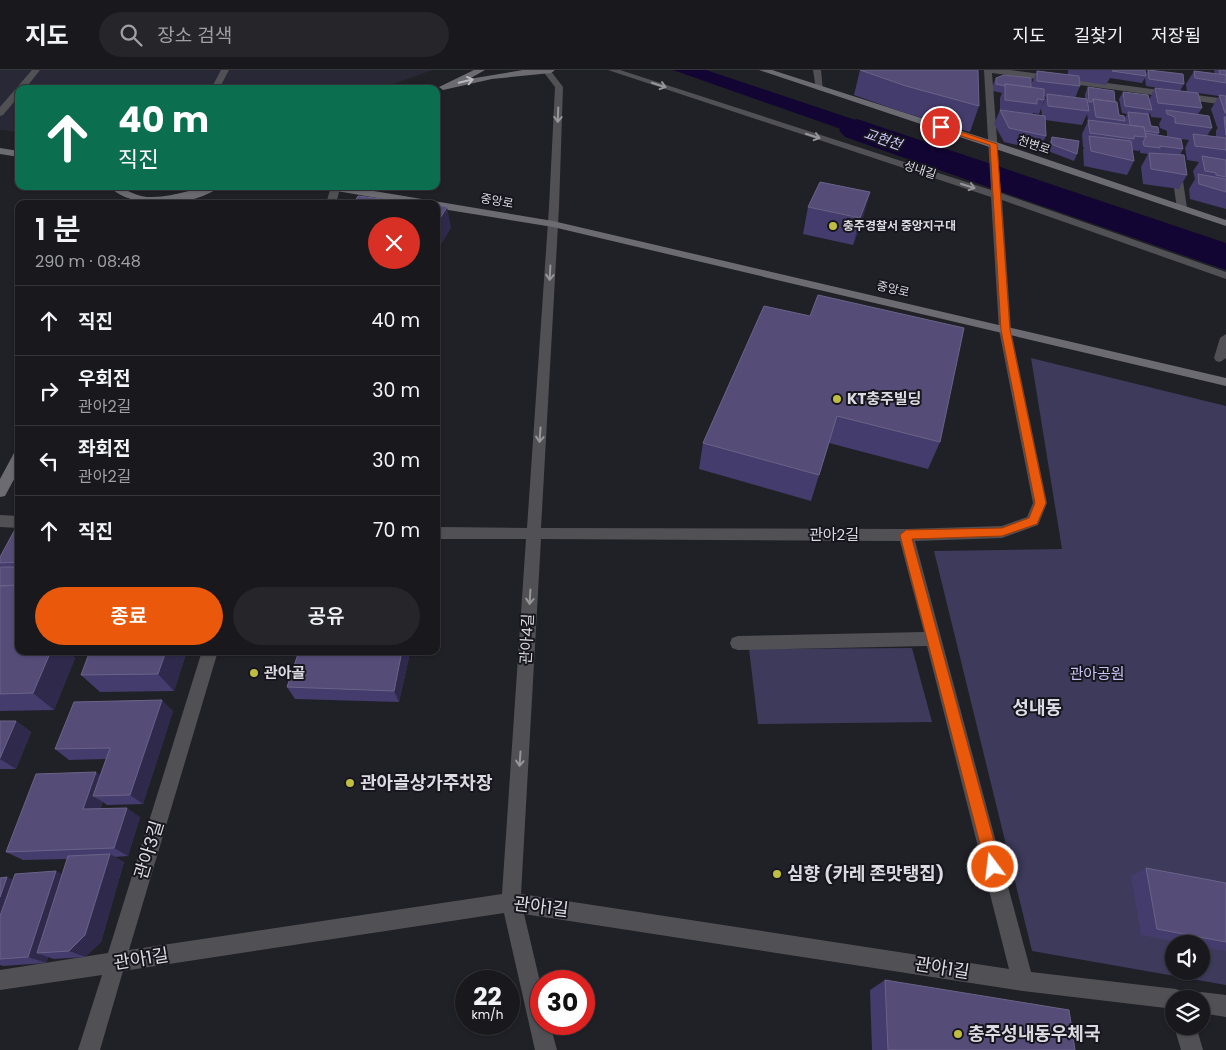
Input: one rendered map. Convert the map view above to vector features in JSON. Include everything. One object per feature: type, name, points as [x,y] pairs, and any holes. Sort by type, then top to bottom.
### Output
[{"type":"street","points":[[23,85],[36,70]]},
{"type":"street","points":[[217,85],[225,70]]},
{"type":"street","points":[[440,88],[481,70]]},
{"type":"street","points":[[513,70],[535,72]]},
{"type":"street","name":"성내길","points":[[612,70],[996,194],[1226,276]]},
{"type":"street","name":"천변로","points":[[763,70],[993,144],[1226,223]]},
{"type":"street","points":[[817,70],[820,89]]},
{"type":"street","points":[[990,70],[1226,102]]},
{"type":"street","name":"관아2길","points":[[440,533],[906,535],[1002,532],[1033,521],[1040,503],[1005,330],[990,70]]},
{"type":"street","points":[[440,88],[492,76],[548,71],[559,87],[553,224]]},
{"type":"street","points":[[0,113],[15,95]]},
{"type":"street","points":[[0,151],[15,153]]},
{"type":"street","points":[[1174,159],[1182,208]]},
{"type":"street","points":[[119,190],[138,200]]},
{"type":"street","points":[[175,200],[205,190]]},
{"type":"street","points":[[348,190],[407,200]]},
{"type":"street","name":"중앙로","points":[[440,206],[553,224],[1226,382]]},
{"type":"street","name":"관아4길","points":[[546,1050],[512,902],[553,224]]},
{"type":"street","points":[[1220,358],[1226,338]]},
{"type":"street","points":[[0,492],[15,464]]},
{"type":"street","points":[[0,521],[15,522]]},
{"type":"street","points":[[906,535],[1023,981]]},
{"type":"street","points":[[738,643],[933,639]]},
{"type":"street","name":"관아3길","points":[[89,1050],[209,655]]},
{"type":"street","name":"관아1길","points":[[0,980],[512,902],[1023,981],[1165,998]]},
{"type":"street","points":[[1210,1003],[1226,1006]]},
{"type":"street","points":[[1188,1035],[1192,1050]]},
{"type":"shaded area","points":[[0,70],[433,70],[390,85],[15,85],[15,132],[0,130]]},
{"type":"green space","name":"관아공원","points":[[1031,358],[1226,406],[1226,985],[1197,980],[1210,980],[1210,935],[1165,935],[1165,974],[1032,951],[934,551],[1062,549]]},
{"type":"green space","points":[[912,648],[932,722],[758,724],[749,649]]},
{"type":"water","points":[[673,70],[706,70],[1226,244],[1226,250],[1015,180],[847,131]]},
{"type":"building","points":[[860,70],[978,70],[979,106],[906,86]]},
{"type":"building","points":[[1145,70],[1146,76],[1112,71]]},
{"type":"building","points":[[1148,70],[1183,74],[1184,84],[1149,79]]},
{"type":"building","points":[[1219,70],[1226,70],[1226,75],[1220,74]]},
{"type":"building","points":[[1037,71],[1079,76],[1080,86],[1037,81]]},
{"type":"building","points":[[1194,71],[1226,75],[1226,83],[1195,78]]},
{"type":"building","points":[[1004,75],[1031,78],[1031,87],[996,84],[996,78]]},
{"type":"building","points":[[1005,84],[1044,89],[1044,100],[1037,99],[1037,104],[1005,100]]},
{"type":"building","points":[[1088,87],[1114,91],[1115,102],[1093,99],[1092,102],[1089,102]]},
{"type":"building","points":[[1155,88],[1198,93],[1202,108],[1158,103]]},
{"type":"building","points":[[1123,92],[1148,95],[1152,110],[1125,106]]},
{"type":"building","points":[[1047,94],[1087,99],[1089,111],[1048,106]]},
{"type":"building","points":[[1219,95],[1226,96],[1226,113],[1225,113]]},
{"type":"building","points":[[1093,99],[1117,102],[1119,115],[1124,116],[1125,121],[1096,117]]},
{"type":"building","points":[[1000,110],[1045,116],[1046,136],[1009,128]]},
{"type":"building","points":[[1166,110],[1209,116],[1212,128],[1175,123],[1175,117],[1167,114]]},
{"type":"building","points":[[1128,112],[1148,114],[1151,126],[1158,127],[1159,133],[1145,131],[1144,127],[1130,125]]},
{"type":"building","points":[[1224,117],[1226,117],[1226,135]]},
{"type":"building","points":[[1088,120],[1144,127],[1146,137],[1134,136],[1134,139],[1090,133]]},
{"type":"building","points":[[1145,133],[1181,139],[1183,149],[1144,146]]},
{"type":"building","points":[[1193,134],[1226,138],[1226,150],[1195,146]]},
{"type":"building","points":[[1089,136],[1131,141],[1134,161],[1091,151]]},
{"type":"building","points":[[1052,137],[1079,141],[1077,154],[1051,144]]},
{"type":"building","points":[[1149,153],[1184,155],[1187,175],[1151,169]]},
{"type":"building","points":[[1202,156],[1226,160],[1226,177],[1205,171]]},
{"type":"building","points":[[1198,174],[1226,179],[1226,192],[1199,184]]},
{"type":"building","points":[[820,182],[870,192],[860,218],[808,207]]},
{"type":"building","points":[[358,196],[390,200],[356,200]]},
{"type":"building","points":[[440,206],[447,207],[440,218]]},
{"type":"building","name":"KT충주빌딩","points":[[818,295],[964,328],[940,442],[837,416],[819,475],[703,443],[764,306],[810,316]]},
{"type":"building","points":[[15,529],[15,562],[0,563],[0,557]]},
{"type":"building","points":[[0,567],[15,567],[15,585],[0,586]]},
{"type":"building","points":[[15,585],[15,655],[49,655],[33,693],[0,694],[0,586]]},
{"type":"building","points":[[88,655],[165,655],[158,674],[81,675]]},
{"type":"building","points":[[298,655],[401,655],[394,691],[287,687]]},
{"type":"building","points":[[162,700],[130,795],[93,796],[110,748],[55,749],[74,702]]},
{"type":"building","points":[[0,721],[16,721],[0,758]]},
{"type":"building","points":[[96,772],[83,809],[127,808],[114,848],[6,852],[36,774]]},
{"type":"building","points":[[110,854],[85,935],[69,951],[37,953],[68,856]]},
{"type":"building","points":[[1146,868],[1226,883],[1226,942],[1210,939],[1210,935],[1189,935],[1157,929]]},
{"type":"building","points":[[56,871],[28,957],[0,959],[0,916],[15,874]]},
{"type":"building","points":[[7,877],[0,897],[0,878]]},
{"type":"building","name":"충주성내동우체국","points":[[885,980],[1069,1010],[1075,1050],[888,1050]]},
{"type":"waterway","name":"교현천","points":[[857,130],[1226,257]]},
{"type":"place","name":"충주경찰서 중앙지구대","points":[[833,226]]},
{"type":"place","name":"KT충주빌딩","points":[[837,399]]},
{"type":"place","name":"관아골","points":[[254,673]]},
{"type":"place","name":"관아골상가주차장","points":[[350,783]]},
{"type":"place","name":"심향 (카레 존맛탱집)","points":[[777,874]]},
{"type":"place","name":"충주성내동우체국","points":[[958,1034]]},
{"type":"district","name":"성내동","points":[[1037,708]]},
{"type":"route","points":[[941,127],[993,144],[1005,330],[1040,503],[1033,521],[1002,532],[906,535],[993,867]]}]
